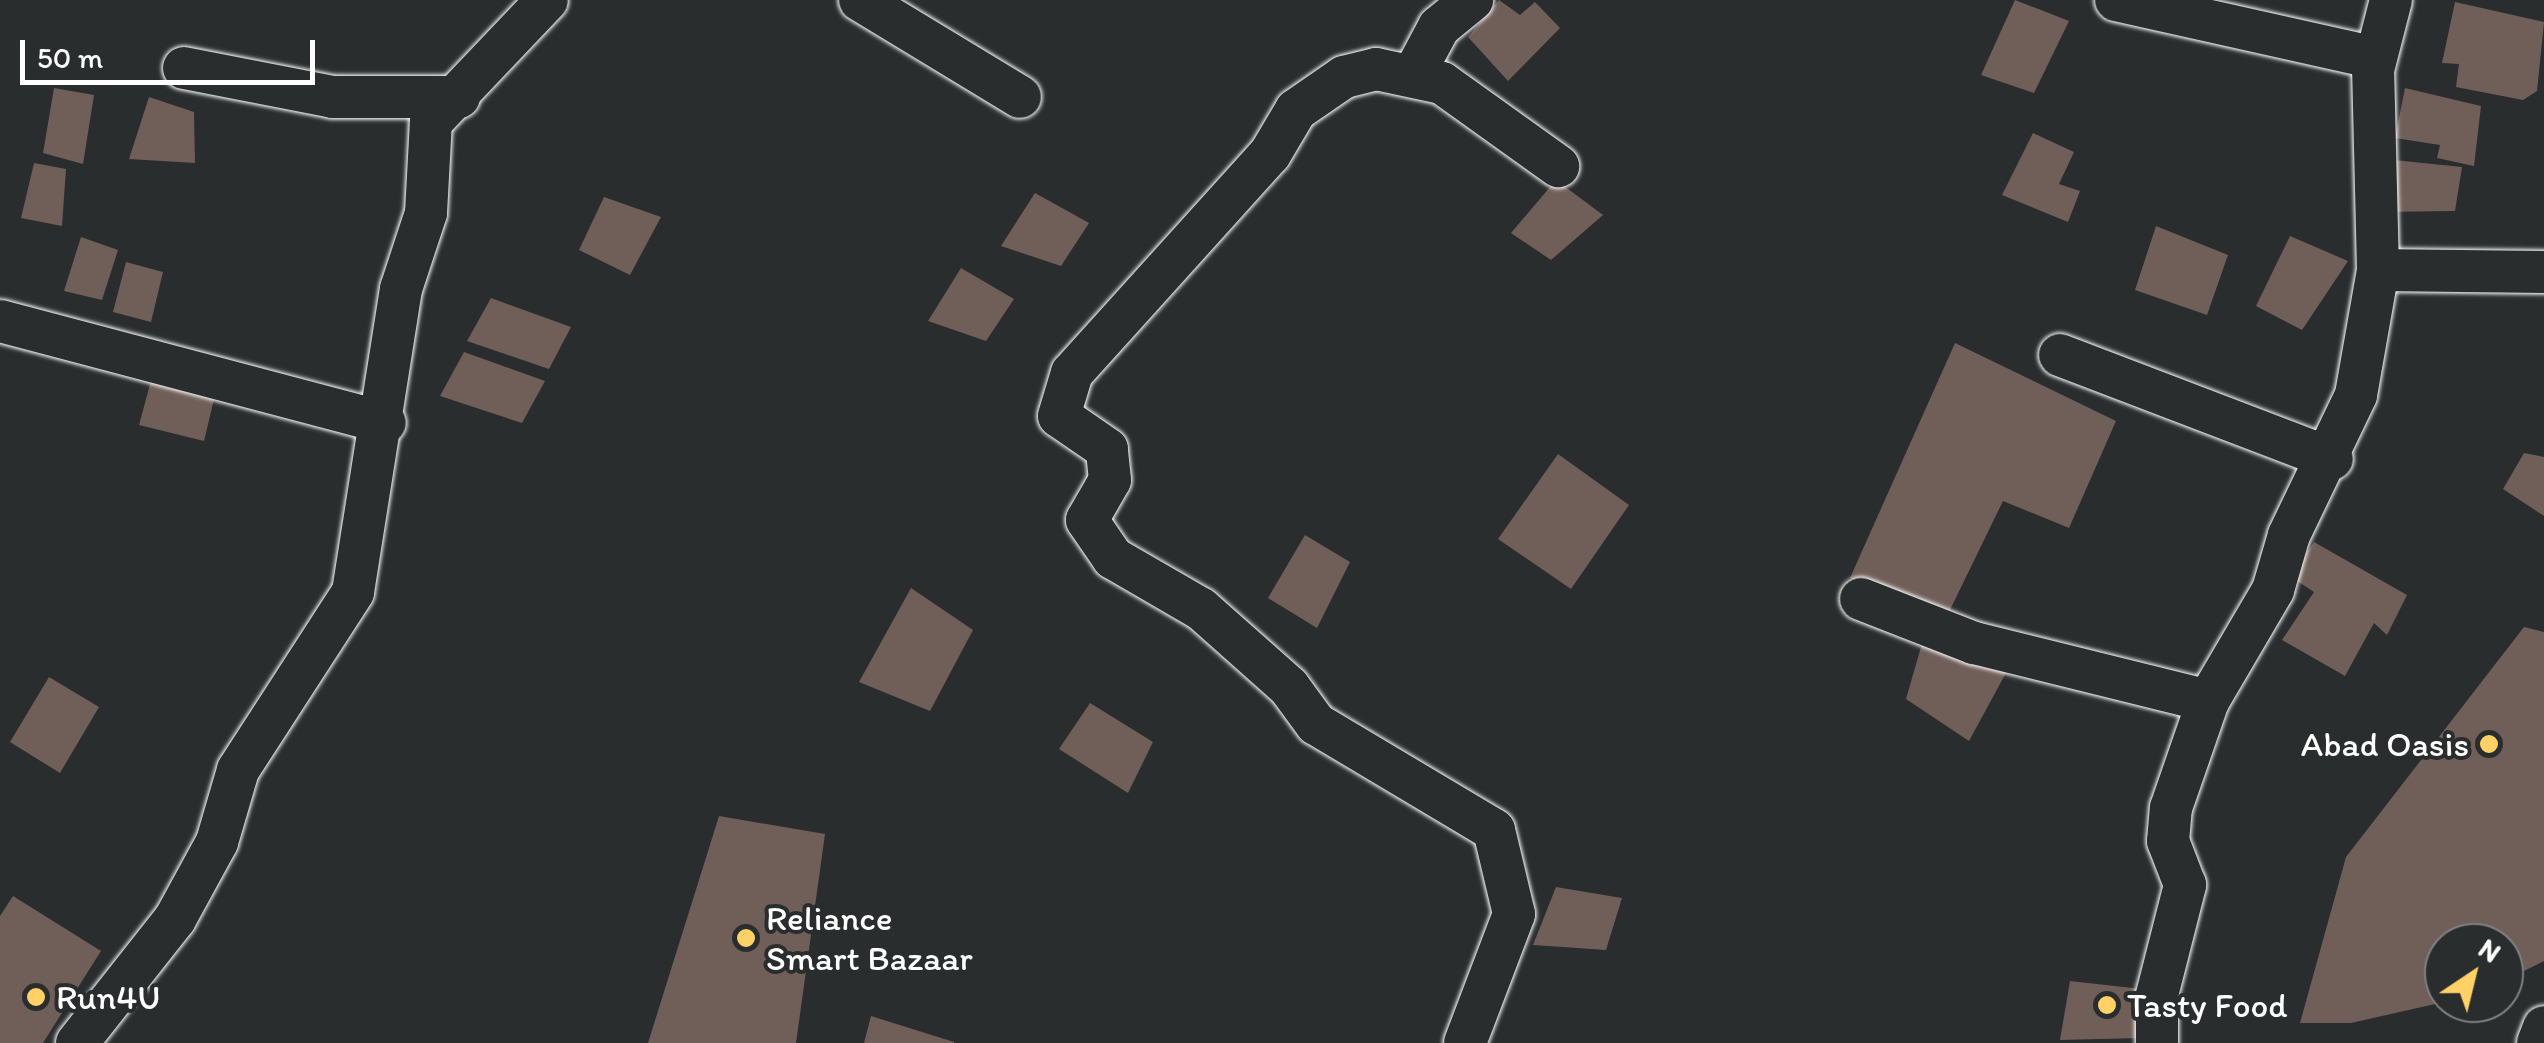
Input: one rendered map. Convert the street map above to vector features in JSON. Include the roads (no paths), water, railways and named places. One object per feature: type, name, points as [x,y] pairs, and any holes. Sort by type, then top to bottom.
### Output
[{"type":"street","points":[[77,1043],[174,919],[217,842],[238,770],[352,592],[385,423],[402,289],[426,213],[430,122],[547,0]]},
{"type":"street","points":[[860,0],[1020,97]]},
{"type":"street","points":[[1415,72],[1439,27],[1472,0]]},
{"type":"street","points":[[2116,0],[2376,58]]},
{"type":"street","points":[[2156,1043],[2157,995],[2185,885],[2168,841],[2171,808],[2208,700],[2273,590],[2289,535],[2332,459],[2356,396],[2378,270],[2376,58],[2391,0]]},
{"type":"street","points":[[184,68],[334,97],[459,96]]},
{"type":"street","points":[[1465,1043],[1514,914],[1494,830],[1316,724],[1289,687],[1201,609],[1113,558],[1087,520],[1110,480],[1108,450],[1059,416],[1072,373],[1270,154],[1296,110],[1344,77],[1415,72],[1558,166]]},
{"type":"street","points":[[2378,270],[2544,272]]},
{"type":"street","points":[[0,321],[385,423]]},
{"type":"street","points":[[2060,355],[2332,459]]},
{"type":"street","points":[[1861,599],[1974,643],[2208,700]]},
{"type":"street","points":[[2538,1043],[2544,1027]]},
{"type":"place","name":"Abad Oasis","points":[[2489,744]]},
{"type":"place","name":"Reliance Smart Bazaar","points":[[746,938]]},
{"type":"place","name":"Run4U","points":[[36,997]]},
{"type":"place","name":"Tasty Food","points":[[2107,1005]]}]
